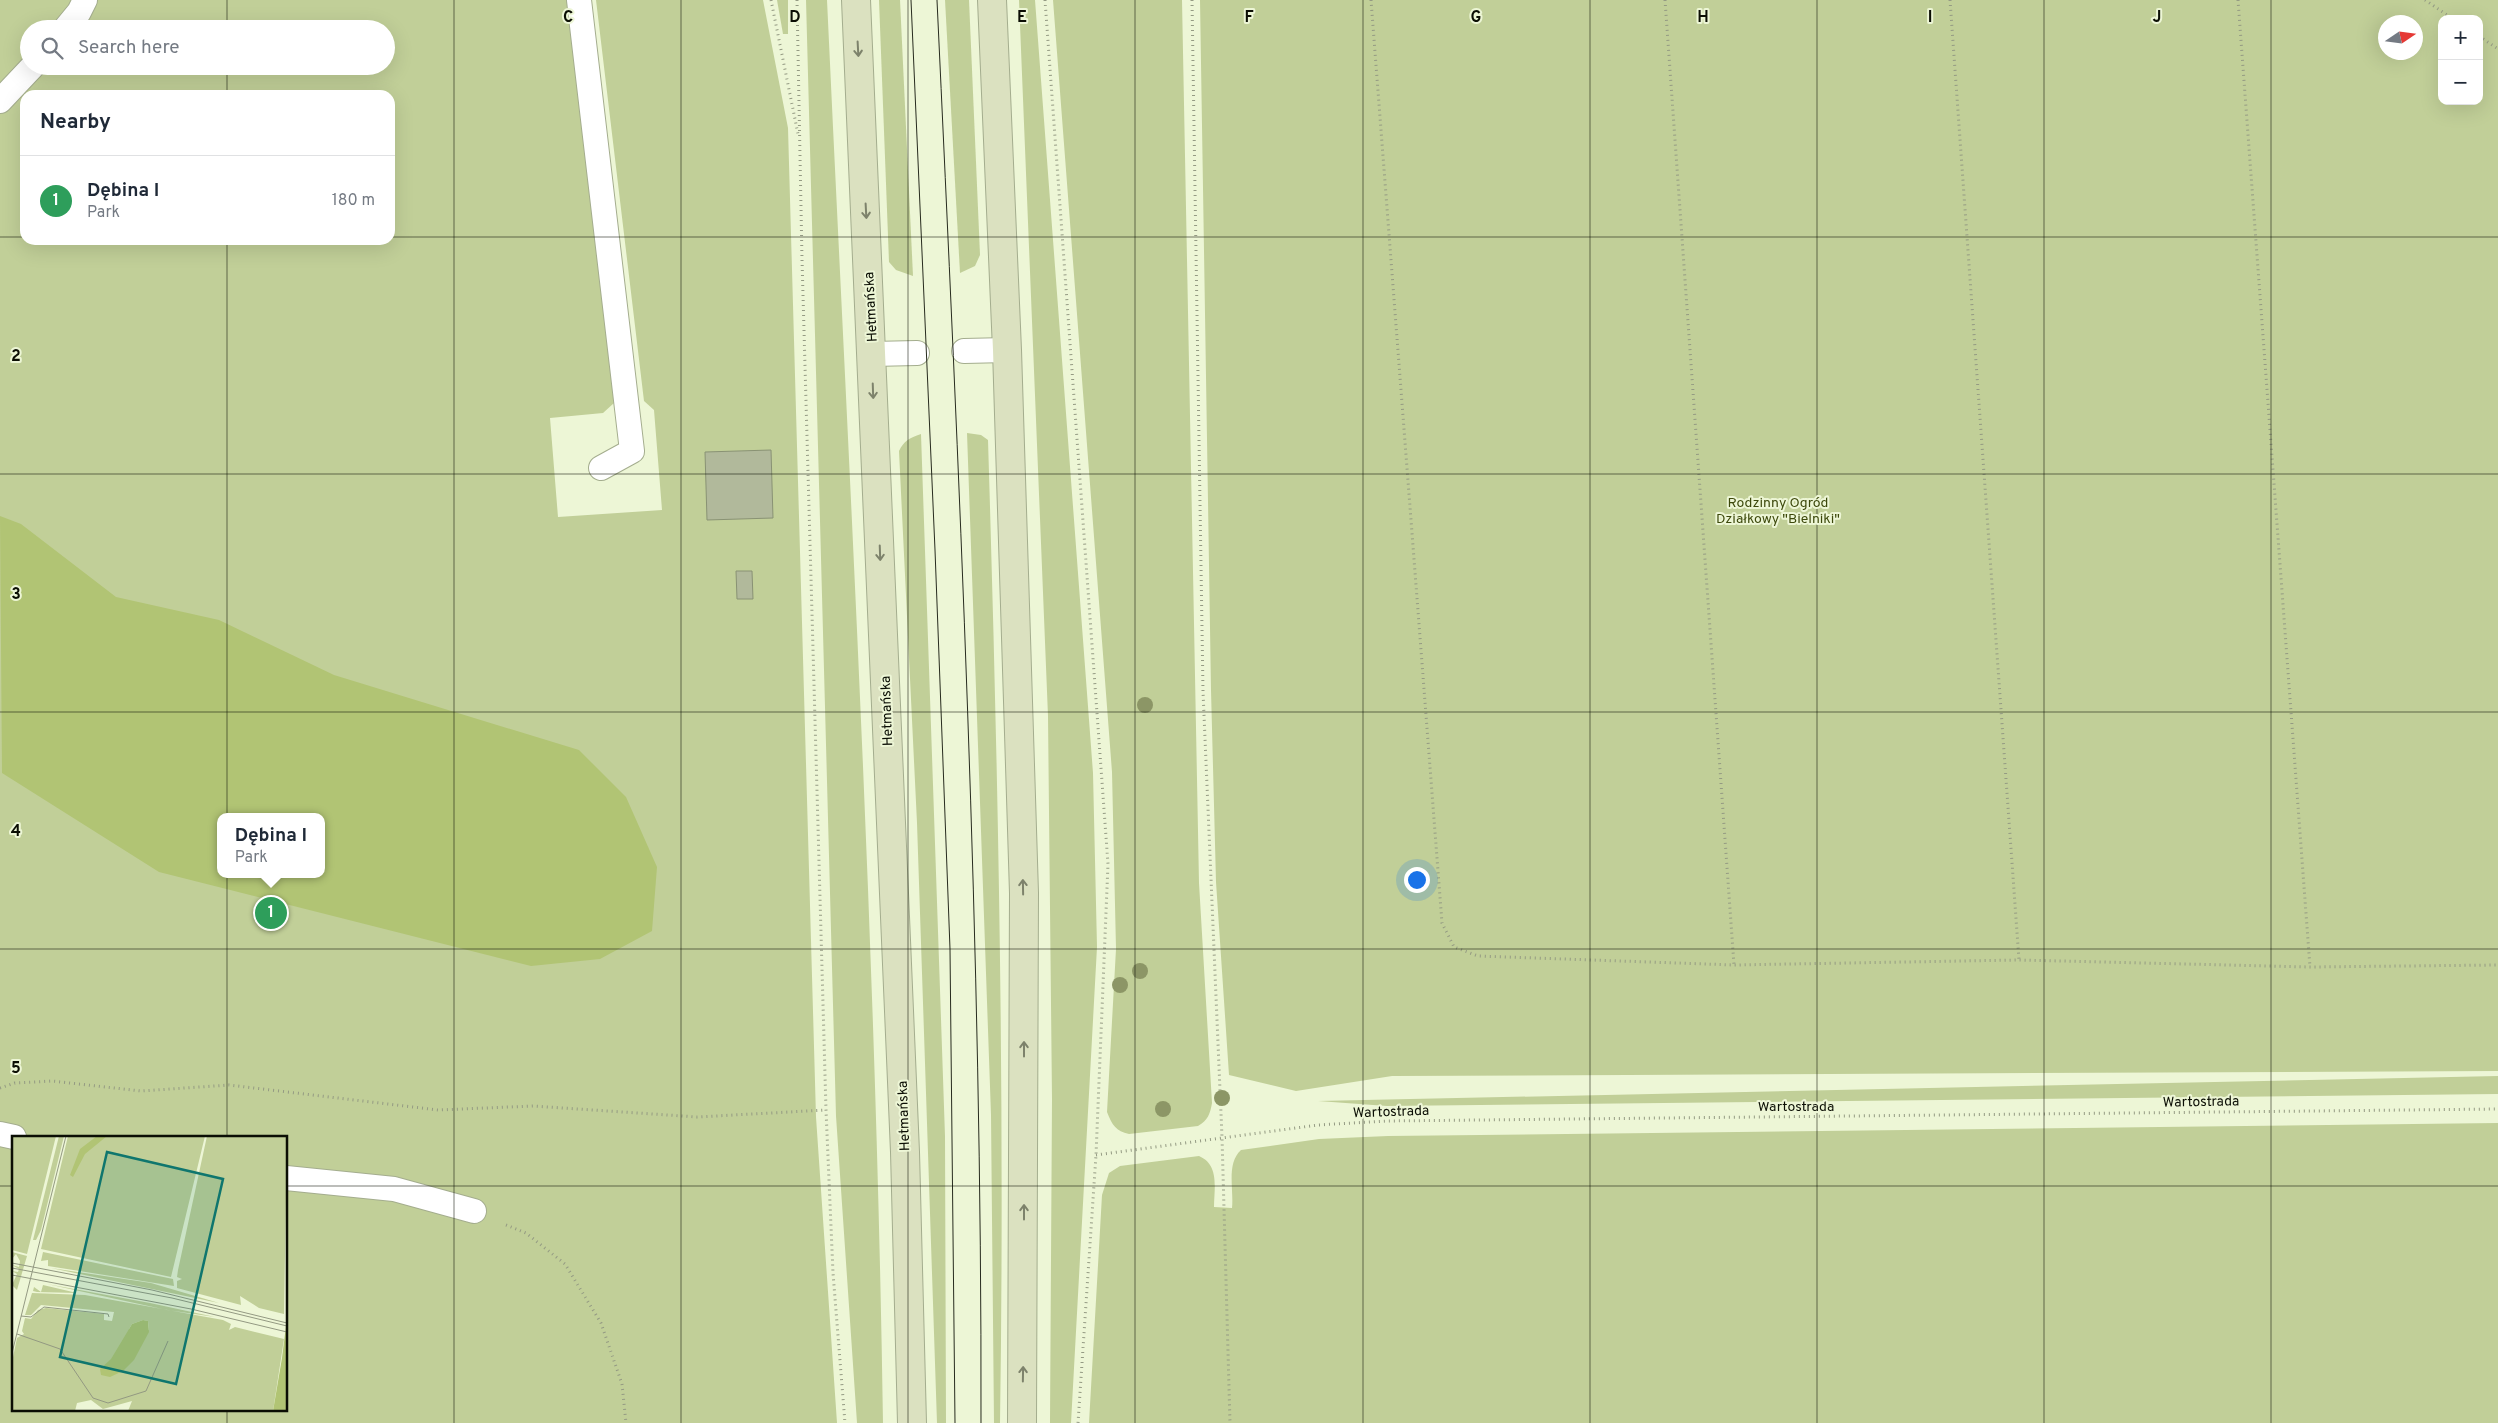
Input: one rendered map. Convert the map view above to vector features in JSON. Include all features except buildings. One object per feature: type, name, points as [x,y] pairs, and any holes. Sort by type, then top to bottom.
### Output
[{"type":"main road","name":"Hetmańska","points":[[856,0],[905,1152],[912,1423]]},
{"type":"main road","points":[[992,0],[1007,350],[1024,893],[1022,1423]]},
{"type":"lane","points":[[72,20],[85,0]]},
{"type":"lane","points":[[579,0],[632,451],[600,468]]},
{"type":"lane","points":[[0,101],[25,75]]},
{"type":"lane","points":[[964,351],[1007,350]]},
{"type":"lane","points":[[872,354],[917,353]]},
{"type":"lane","points":[[288,1178],[394,1189],[474,1212]]},
{"type":"path","points":[[771,0],[800,145]]},
{"type":"path","points":[[797,0],[826,1110],[834,1273],[845,1423]]},
{"type":"path","points":[[1045,0],[1108,864],[1096,1155],[1078,1423]]},
{"type":"path","points":[[1192,0],[1203,691],[1222,1137],[1230,1423]]},
{"type":"path","points":[[1371,0],[1442,923],[1454,947],[1478,956],[1734,965],[2019,960],[2310,967],[2498,965]]},
{"type":"path","points":[[1665,0],[1734,965]]},
{"type":"path","points":[[1950,0],[2019,960]]},
{"type":"path","points":[[2238,0],[2310,967]]},
{"type":"path","points":[[2425,0],[2447,15]]},
{"type":"path","points":[[2483,39],[2498,48]]},
{"type":"path","points":[[0,1088],[15,1083],[52,1081],[141,1091],[229,1085],[438,1110],[533,1106],[697,1117],[826,1110]]},
{"type":"path","name":"Wartostrada","points":[[1096,1155],[1318,1125],[1387,1121],[2498,1109]]},
{"type":"path","points":[[474,1212],[526,1233],[565,1264],[602,1323],[622,1384],[626,1423]]},
{"type":"green space","points":[[0,0],[567,0],[614,403],[603,413],[550,418],[558,517],[662,510],[654,410],[644,401],[596,0],[763,0],[788,128],[816,1117],[837,1423],[0,1423]]},
{"type":"green space","points":[[777,0],[788,0],[788,34],[783,34]]},
{"type":"green space","points":[[806,0],[827,0],[868,889],[883,1423],[857,1423],[836,1116]]},
{"type":"green space","points":[[879,0],[900,0],[913,276],[896,270],[889,262]]},
{"type":"green space","points":[[945,0],[969,0],[980,255],[975,266],[960,273]]},
{"type":"green space","points":[[1019,0],[1035,0],[1093,773],[1097,947],[1071,1423],[1050,1423],[1052,1099],[1048,716]]},
{"type":"green space","points":[[1053,0],[1182,0],[1199,883],[1212,1103],[1208,1116],[1198,1126],[1129,1134],[1115,1127],[1107,1112],[1116,949],[1112,772]]},
{"type":"green space","name":"Rodzinny Ogród Działkowy \"Bielniki\"","points":[[1200,0],[2498,0],[2498,1071],[1392,1076],[1296,1091],[1229,1075],[1216,882],[1211,690]]},
{"type":"green space","points":[[967,433],[981,435],[988,440],[1000,932],[1002,1177],[1000,1423],[994,1423],[991,1115]]},
{"type":"green space","points":[[921,434],[945,1136],[946,1423],[937,1423],[917,823],[899,451],[907,440]]},
{"type":"green space","points":[[2498,1076],[2498,1094],[1387,1106],[1318,1101]]},
{"type":"green space","points":[[2498,1123],[2498,1423],[1089,1423],[1102,1195],[1109,1173],[1120,1166],[1199,1156],[1206,1160],[1213,1171],[1215,1185],[1214,1207],[1232,1208],[1232,1169],[1236,1156],[1241,1150],[1319,1139],[1388,1136]]},
{"type":"shaded area","points":[[0,516],[21,524],[116,597],[219,620],[334,675],[579,750],[626,797],[657,867],[652,931],[600,959],[531,966],[159,872],[2,773]]},
{"type":"tram line","points":[[911,0],[950,949],[955,1423]]},
{"type":"tram line","points":[[937,0],[968,711],[978,1067],[981,1423]]},
{"type":"place","name":"Dębina I","points":[[271,913]]}]
